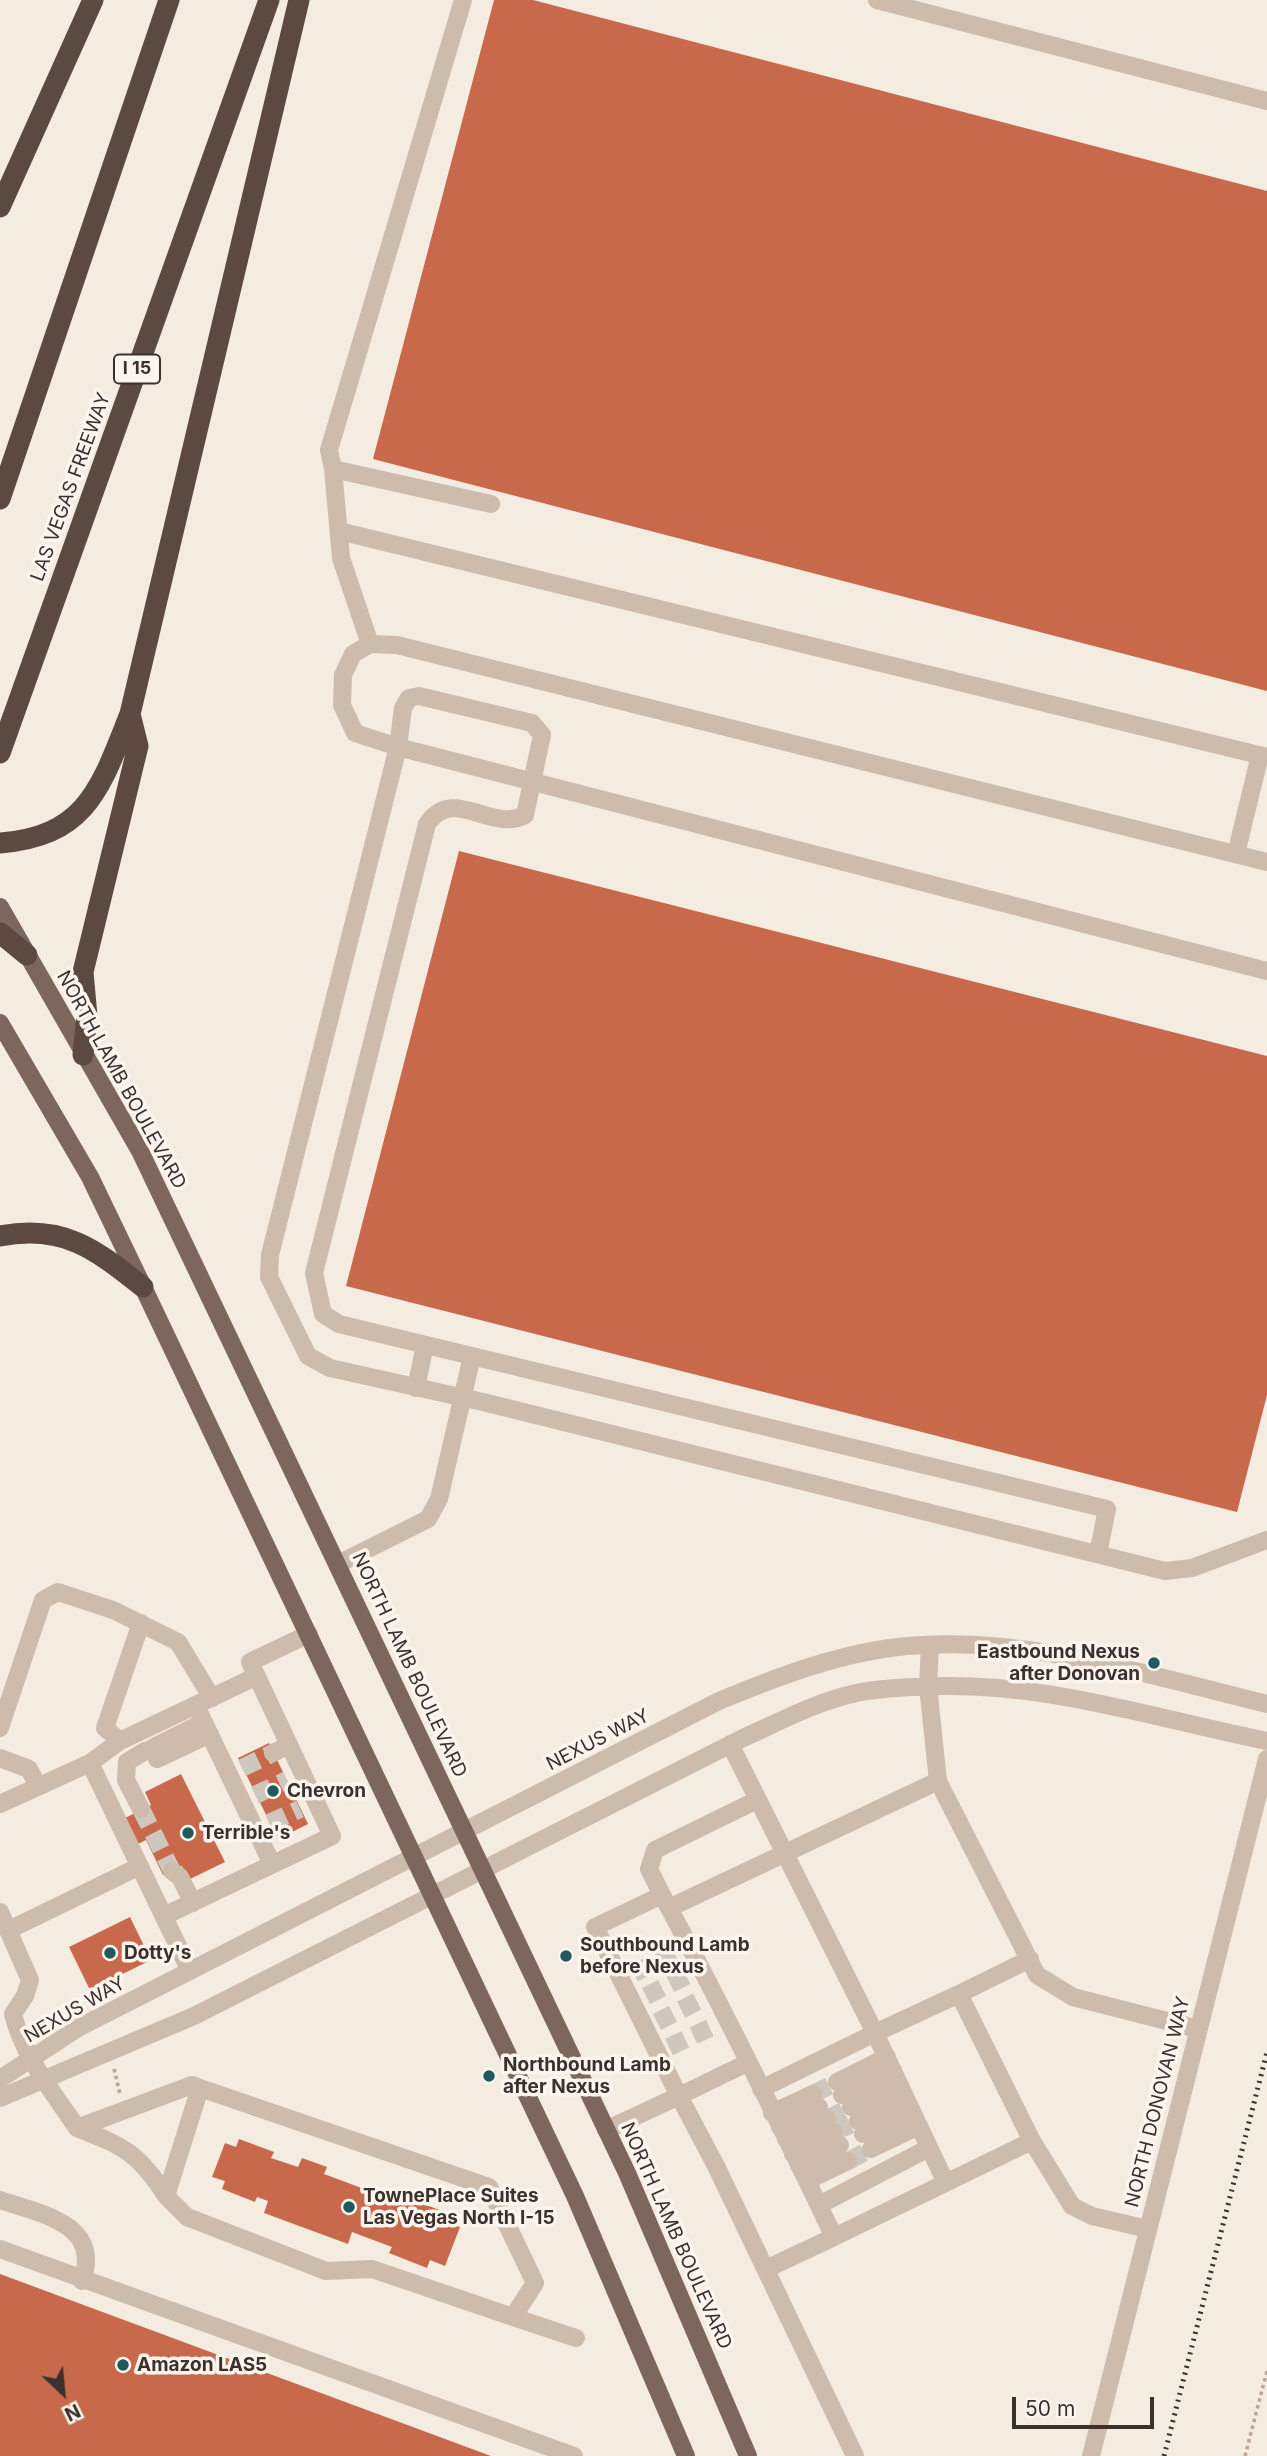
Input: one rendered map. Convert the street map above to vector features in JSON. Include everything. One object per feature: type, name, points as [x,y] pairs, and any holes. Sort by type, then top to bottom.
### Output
[{"type":"highway","points":[[0,206],[93,0]]},
{"type":"highway","points":[[0,499],[169,0]]},
{"type":"highway","name":"LAS VEGAS FREEWAY","points":[[2,746],[269,0]]},
{"type":"highway","points":[[0,843],[22,841],[55,831],[82,810],[103,782],[130,714],[299,0]]},
{"type":"highway","points":[[83,1055],[88,1016],[83,972],[138,746],[130,714]]},
{"type":"highway","points":[[0,933],[27,955]]},
{"type":"highway","points":[[0,1236],[29,1230],[58,1234],[95,1249],[143,1287]]},
{"type":"main road","name":"NORTH LAMB BOULEVARD","points":[[0,907],[140,1151],[606,2130],[748,2456]]},
{"type":"main road","points":[[0,1023],[90,1178],[143,1287],[575,2196],[687,2456]]},
{"type":"street","points":[[370,644],[341,558],[330,450],[463,0]]},
{"type":"street","points":[[877,0],[1267,101]]},
{"type":"street","points":[[333,469],[491,504]]},
{"type":"street","points":[[339,531],[1263,756],[1236,855]]},
{"type":"street","points":[[1267,862],[397,645],[370,644],[353,654],[344,675],[342,705],[355,733],[398,747],[1267,971]]},
{"type":"street","points":[[1098,1554],[1107,1509],[339,1324],[323,1314],[314,1273],[426,824],[435,812],[446,807],[514,821],[525,815],[542,735],[532,723],[419,696],[409,698],[402,708],[398,747],[270,1255],[269,1277],[308,1356],[330,1368],[463,1398],[1165,1571],[1192,1568],[1267,1540]]},
{"type":"street","points":[[416,1388],[425,1345]]},
{"type":"street","points":[[338,1564],[428,1519],[439,1499],[472,1356]]},
{"type":"street","points":[[0,1728],[43,1600],[58,1592],[141,1623],[178,1642],[205,1715],[236,1771],[262,1827],[272,1864]]},
{"type":"street","points":[[120,1741],[105,1728],[141,1623]]},
{"type":"street","points":[[164,1916],[332,1836],[308,1805],[281,1749],[250,1662],[309,1634]]},
{"type":"street","name":"NEXUS WAY","points":[[0,2079],[78,2028],[719,1701],[788,1673],[850,1657],[930,1645],[958,1644],[1070,1657],[1267,1704]]},
{"type":"street","points":[[930,1645],[928,1686],[938,1781],[1037,1975],[1073,1997],[1198,2029]]},
{"type":"street","points":[[142,1809],[131,1789],[131,1778],[138,1768],[151,1755],[257,1676]]},
{"type":"street","points":[[0,2098],[194,2016],[730,1744],[820,1703],[843,1696],[928,1686],[1007,1686],[1066,1696],[1267,1741]]},
{"type":"street","points":[[0,1804],[90,1763],[120,1741],[205,1715]]},
{"type":"street","points":[[730,1744],[945,2181]]},
{"type":"street","points":[[0,1758],[29,1769],[38,1786]]},
{"type":"street","name":"NORTH DONOVAN WAY","points":[[1091,2456],[1267,1759]]},
{"type":"street","points":[[90,1763],[190,1971]]},
{"type":"street","points":[[855,2456],[766,2269],[679,2096],[663,2050],[639,1999],[595,1927],[665,1902],[784,1852],[938,1781]]},
{"type":"street","points":[[757,1800],[655,1850],[649,1869],[665,1902],[682,1950],[720,2023],[761,2089],[834,2237]]},
{"type":"street","points":[[9,1930],[140,1866]]},
{"type":"street","points":[[172,1871],[180,1877],[193,1903]]},
{"type":"street","points":[[0,1912],[30,1980],[25,1996],[13,2014],[31,2059],[77,2128],[118,2144],[147,2166],[166,2196],[187,2217],[326,2271],[372,2269],[576,2338]]},
{"type":"street","points":[[761,2089],[1030,1959]]},
{"type":"street","points":[[959,1994],[1032,2141],[1072,2206],[1092,2216],[1148,2230]]},
{"type":"street","points":[[606,2130],[747,2063]]},
{"type":"street","points":[[77,2128],[192,2085],[489,2187],[535,2283],[513,2317]]},
{"type":"street","points":[[166,2196],[200,2088]]},
{"type":"street","points":[[854,2115],[902,2091]]},
{"type":"street","points":[[854,2115],[902,2091]]},
{"type":"street","points":[[854,2115],[902,2091]]},
{"type":"street","points":[[790,2146],[830,2126]]},
{"type":"street","points":[[790,2146],[830,2126]]},
{"type":"street","points":[[790,2146],[830,2126]]},
{"type":"street","points":[[766,2269],[1032,2141]]},
{"type":"street","points":[[819,2205],[929,2148]]},
{"type":"street","points":[[0,2200],[64,2224],[79,2234],[87,2250],[82,2281]]},
{"type":"street","points":[[0,2249],[82,2281],[574,2456]]},
{"type":"path","points":[[114,2069],[123,2099]]},
{"type":"path","points":[[1245,2456],[1267,2371]]},
{"type":"building","points":[[494,0],[533,0],[1267,191],[1267,691],[373,459]]},
{"type":"building","points":[[459,851],[1267,1056],[1267,1395],[1237,1512],[346,1286]]},
{"type":"building","name":"Chevron","points":[[269,1743],[308,1824],[278,1839],[238,1758]]},
{"type":"building","name":"Terrible's","points":[[181,1774],[225,1862],[188,1880],[182,1866],[163,1875],[146,1840],[138,1844],[125,1818],[151,1805],[145,1792]]},
{"type":"building","name":"Dotty's","points":[[130,1917],[151,1960],[90,1990],[69,1947]]},
{"type":"building","name":"TownePlace Suites Las Vegas North I-15","points":[[239,2139],[274,2152],[271,2158],[298,2167],[302,2158],[327,2167],[324,2174],[383,2196],[385,2190],[448,2213],[445,2221],[460,2227],[445,2266],[430,2260],[427,2268],[389,2253],[392,2247],[352,2232],[348,2244],[264,2213],[268,2201],[257,2197],[255,2202],[222,2189],[225,2181],[212,2177],[225,2143],[236,2147]]},
{"type":"building","name":"Amazon LAS5","points":[[0,2274],[491,2456],[0,2456]]},
{"type":"tunnel","points":[[242,1768],[273,1753]]},
{"type":"tunnel","points":[[255,1795],[287,1780]]},
{"type":"tunnel","points":[[141,1809],[172,1871]]},
{"type":"tunnel","points":[[269,1823],[300,1809]]},
{"type":"tunnel","points":[[634,1973],[676,1953]]},
{"type":"tunnel","points":[[646,1996],[688,1975]]},
{"type":"tunnel","points":[[657,2022],[700,2000]]},
{"type":"tunnel","points":[[669,2047],[714,2026]]},
{"type":"tunnel","points":[[813,2094],[837,2082]]},
{"type":"tunnel","points":[[827,2119],[851,2107]]},
{"type":"tunnel","points":[[834,2132],[858,2121]]},
{"type":"tunnel","points":[[848,2161],[871,2149]]},
{"type":"railway","points":[[1164,2456],[1267,2052]]},
{"type":"place","name":"Eastbound Nexus after Donovan","points":[[1154,1663]]},
{"type":"place","name":"Chevron","points":[[273,1791]]},
{"type":"place","name":"Terrible's","points":[[188,1833]]},
{"type":"place","name":"Dotty's","points":[[110,1953]]},
{"type":"place","name":"Southbound Lamb before Nexus","points":[[566,1956]]},
{"type":"place","name":"Northbound Lamb after Nexus","points":[[489,2076]]},
{"type":"place","name":"TownePlace Suites Las Vegas North I-15","points":[[349,2207]]},
{"type":"place","name":"Amazon LAS5","points":[[123,2365]]}]
